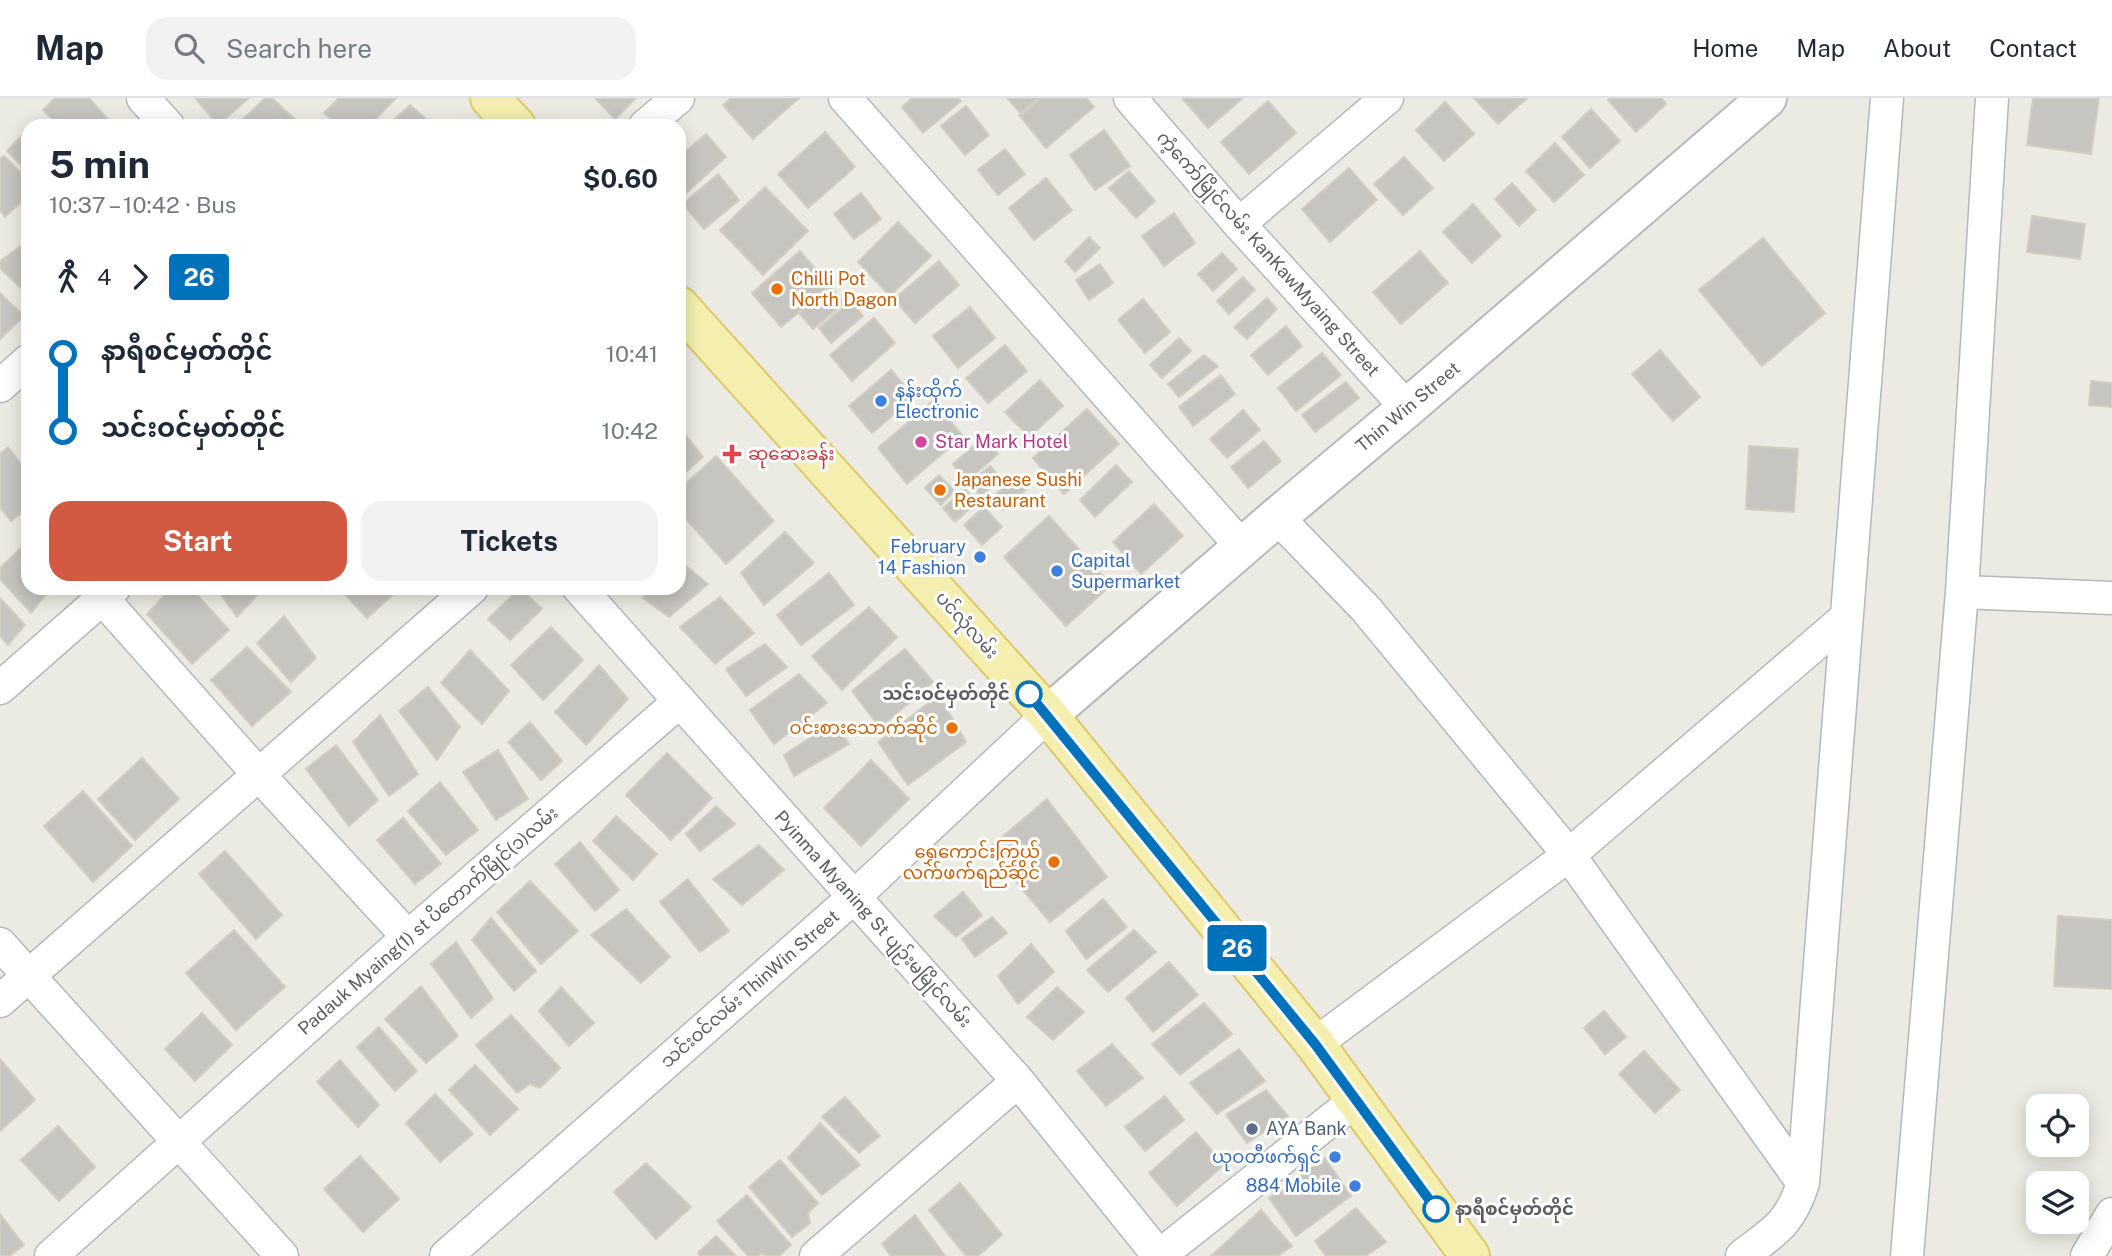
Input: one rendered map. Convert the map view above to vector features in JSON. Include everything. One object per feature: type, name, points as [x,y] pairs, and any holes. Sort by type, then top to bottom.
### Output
[{"type":"main road","points":[[490,98],[510,119]]},
{"type":"main road","name":"Thin Win Street","points":[[1048,715],[1767,98]]},
{"type":"main road","name":"ပင်လုံလမ်း","points":[[686,314],[1048,715],[1315,1044],[1470,1256]]},
{"type":"street","points":[[143,98],[162,119]]},
{"type":"street","points":[[653,119],[678,98]]},
{"type":"street","points":[[845,98],[1242,547]]},
{"type":"street","name":"ကံ့ကော်မြိုင်လမ်း KanKawMyaing Street","points":[[1130,98],[1239,224],[1408,408]]},
{"type":"street","points":[[1239,224],[1387,98]]},
{"type":"street","points":[[1742,1256],[1782,1226],[1795,1207],[1803,1183],[1887,98]]},
{"type":"street","points":[[1907,1256],[1962,592],[1992,98]]},
{"type":"street","points":[[0,386],[21,367]]},
{"type":"street","points":[[1277,517],[1366,609],[1569,855],[1803,1183]]},
{"type":"street","points":[[1962,592],[2112,598]]},
{"type":"street","points":[[0,688],[106,595]]},
{"type":"street","points":[[110,595],[258,775],[408,937]]},
{"type":"street","points":[[0,1001],[464,595]]},
{"type":"street","name":"Pyinma Myaning St ပျဉ်းမမြိုင်လမ်း","points":[[585,595],[1018,1081],[1159,1256]]},
{"type":"street","points":[[1315,1044],[1569,855],[1847,617]]},
{"type":"street","name":"Padauk Myaing(1) st ပိတောက်မြိုင်(၁)လမ်း","points":[[51,1256],[408,937],[680,701]]},
{"type":"street","name":"သင်းဝင်လမ်း ThinWin Street","points":[[446,1256],[854,897],[1048,715]]},
{"type":"street","points":[[0,944],[282,1256]]},
{"type":"street","points":[[816,1256],[1018,1081]]},
{"type":"street","points":[[1159,1256],[1356,1100]]},
{"type":"street","points":[[2087,1256],[2112,1214]]},
{"type":"building","points":[[55,98],[89,98],[108,119],[52,119],[43,110]]},
{"type":"building","points":[[195,98],[249,98],[225,119],[213,119]]},
{"type":"building","points":[[265,98],[272,98],[295,119],[243,119]]},
{"type":"building","points":[[339,98],[396,98],[376,119],[331,119],[324,113]]},
{"type":"building","points":[[595,98],[636,98],[615,119]]},
{"type":"building","points":[[731,98],[799,98],[753,139],[723,105]]},
{"type":"building","points":[[912,98],[958,98],[961,101],[923,133],[902,107]]},
{"type":"building","points":[[1007,98],[1041,98],[1022,115]]},
{"type":"building","points":[[1038,98],[1086,98],[1094,107],[1046,148],[1019,115]]},
{"type":"building","points":[[1182,98],[1243,98],[1208,128]]},
{"type":"building","points":[[1474,98],[1527,98],[1498,124]]},
{"type":"building","points":[[1661,98],[1666,104],[1636,132],[1608,100]]},
{"type":"building","points":[[2033,98],[2099,98],[2091,154],[2027,145]]},
{"type":"building","points":[[1268,101],[1296,133],[1249,174],[1221,142]]},
{"type":"building","points":[[1445,102],[1474,134],[1444,161],[1416,130]]},
{"type":"building","points":[[410,105],[426,119],[395,119]]},
{"type":"building","points":[[966,106],[989,135],[965,155],[941,126]]},
{"type":"building","points":[[1591,109],[1620,141],[1590,168],[1562,137]]},
{"type":"building","points":[[1104,130],[1130,166],[1095,190],[1070,155]]},
{"type":"building","points":[[825,132],[855,167],[808,208],[778,174]]},
{"type":"building","points":[[706,134],[726,157],[686,193],[686,151]]},
{"type":"building","points":[[21,136],[21,165],[7,151]]},
{"type":"building","points":[[1555,143],[1584,175],[1554,202],[1526,171]]},
{"type":"building","points":[[1005,149],[1025,174],[998,195],[978,170]]},
{"type":"building","points":[[4,156],[21,173],[21,202],[5,217],[0,210],[0,159]]},
{"type":"building","points":[[1404,157],[1433,188],[1403,215],[1374,184]]},
{"type":"building","points":[[1349,168],[1377,200],[1330,242],[1302,209]]},
{"type":"building","points":[[1129,171],[1155,201],[1136,218],[1109,188]]},
{"type":"building","points":[[718,174],[739,200],[704,229],[686,208],[686,201]]},
{"type":"building","points":[[1046,178],[1072,210],[1034,240],[1009,208]]},
{"type":"building","points":[[1512,183],[1536,210],[1519,226],[1495,199]]},
{"type":"building","points":[[765,187],[808,231],[763,275],[720,230]]},
{"type":"building","points":[[861,193],[881,219],[854,239],[834,214]]},
{"type":"building","points":[[1473,204],[1501,236],[1472,263],[1443,232]]},
{"type":"building","points":[[1174,213],[1195,243],[1164,266],[1142,236]]},
{"type":"building","points":[[2032,216],[2085,224],[2080,259],[2027,252]]},
{"type":"building","points":[[898,222],[931,256],[890,296],[858,262]]},
{"type":"building","points":[[1089,237],[1100,248],[1075,272],[1065,261]]},
{"type":"building","points":[[1763,238],[1825,313],[1762,366],[1699,290]]},
{"type":"building","points":[[21,246],[21,288],[0,268],[0,261]]},
{"type":"building","points":[[800,251],[830,286],[781,327],[752,293]]},
{"type":"building","points":[[1420,251],[1448,283],[1401,324],[1373,292]]},
{"type":"building","points":[[1222,253],[1237,269],[1213,291],[1198,274]]},
{"type":"building","points":[[939,261],[959,285],[915,323],[894,299]]},
{"type":"building","points":[[1100,264],[1113,283],[1089,300],[1076,280]]},
{"type":"building","points":[[1243,277],[1255,290],[1229,314],[1217,301]]},
{"type":"building","points":[[830,286],[844,303],[813,329],[799,313]]},
{"type":"building","points":[[0,293],[21,313],[21,319],[0,339]]},
{"type":"building","points":[[1267,298],[1277,309],[1247,339],[1234,327]]},
{"type":"building","points":[[1143,299],[1170,332],[1145,353],[1118,320]]},
{"type":"building","points":[[851,301],[863,316],[831,343],[819,328]]},
{"type":"building","points":[[970,307],[995,338],[958,368],[933,336]]},
{"type":"building","points":[[874,318],[895,343],[852,381],[830,355]]},
{"type":"building","points":[[1286,326],[1302,346],[1268,375],[1251,355]]},
{"type":"building","points":[[1179,338],[1191,351],[1162,378],[1150,365]]},
{"type":"building","points":[[1005,345],[1027,371],[988,403],[966,378]]},
{"type":"building","points":[[1660,350],[1700,397],[1673,421],[1632,374]]},
{"type":"building","points":[[1322,353],[1341,375],[1296,411],[1278,388]]},
{"type":"building","points":[[1204,355],[1218,366],[1179,397],[1168,384]]},
{"type":"building","name":"နန်းထိုက် Electronic","points":[[891,370],[914,397],[872,433],[849,406]]},
{"type":"building","points":[[1221,375],[1235,394],[1193,426],[1179,407]]},
{"type":"building","points":[[1040,380],[1063,406],[1029,437],[1005,412]]},
{"type":"building","points":[[2091,381],[2112,383],[2112,407],[2089,405]]},
{"type":"building","points":[[1346,382],[1359,398],[1315,432],[1302,415]]},
{"type":"building","name":"Star Mark Hotel","points":[[933,401],[963,436],[907,484],[878,448]]},
{"type":"building","points":[[1087,409],[1119,444],[1064,494],[1033,458]]},
{"type":"building","points":[[1243,410],[1260,430],[1227,458],[1210,439]]},
{"type":"building","points":[[686,436],[703,457],[686,472]]},
{"type":"building","points":[[984,437],[998,454],[967,481],[953,464]]},
{"type":"building","points":[[1264,441],[1281,461],[1248,488],[1231,467]]},
{"type":"building","points":[[1749,446],[1798,449],[1794,512],[1746,509]]},
{"type":"building","points":[[8,447],[21,464],[21,513],[11,521],[0,508],[0,454]]},
{"type":"building","points":[[716,456],[774,521],[726,564],[686,519],[686,484]]},
{"type":"building","points":[[1116,465],[1132,482],[1095,517],[1080,500]]},
{"type":"building","points":[[990,466],[1001,479],[980,496],[970,483]]},
{"type":"building","name":"Japanese Sushi Restaurant","points":[[939,475],[955,491],[941,505],[925,488]]},
{"type":"building","points":[[1017,475],[1028,488],[1003,510],[992,498]]},
{"type":"building","points":[[965,489],[977,502],[955,522],[943,508]]},
{"type":"building","points":[[1154,504],[1183,536],[1141,574],[1113,542]]},
{"type":"building","points":[[984,507],[1002,527],[982,545],[964,525]]},
{"type":"building","name":"Capital Supermarket","points":[[1049,516],[1111,585],[1066,626],[1004,557]]},
{"type":"building","points":[[785,532],[814,563],[764,605],[741,573]]},
{"type":"building","points":[[21,548],[21,595],[45,595],[31,613],[0,579],[0,568]]},
{"type":"building","points":[[686,566],[708,584],[669,617],[643,598],[646,595],[686,595]]},
{"type":"building","points":[[829,573],[854,605],[801,645],[777,615]]},
{"type":"building","points":[[165,595],[197,595],[229,630],[192,664],[147,614]]},
{"type":"building","points":[[221,595],[257,595],[237,617]]},
{"type":"building","points":[[346,595],[392,595],[367,618]]},
{"type":"building","points":[[513,595],[527,595],[542,609],[510,640],[488,619]]},
{"type":"building","points":[[720,597],[754,633],[715,664],[680,627]]},
{"type":"building","points":[[0,598],[25,625],[8,645],[0,636]]},
{"type":"building","points":[[869,607],[897,637],[842,690],[812,656]]},
{"type":"building","points":[[284,616],[316,658],[291,682],[257,643]]},
{"type":"building","points":[[551,627],[583,660],[543,700],[511,665]]},
{"type":"building","points":[[765,644],[787,667],[746,696],[726,669]]},
{"type":"building","points":[[247,647],[291,692],[252,726],[211,680]]},
{"type":"building","points":[[905,649],[933,682],[880,728],[852,691]]},
{"type":"building","points":[[470,650],[509,691],[482,724],[441,683]]},
{"type":"building","points":[[599,665],[628,699],[586,745],[555,712]]},
{"type":"building","points":[[799,674],[827,703],[774,744],[750,710]]},
{"type":"building","points":[[428,687],[460,727],[437,760],[399,711]]},
{"type":"building","points":[[939,695],[966,742],[908,785],[878,742]]},
{"type":"building","points":[[380,715],[418,774],[389,796],[353,742]]},
{"type":"building","points":[[530,722],[562,761],[541,780],[508,742]]},
{"type":"building","points":[[834,722],[849,744],[794,776],[784,755]]},
{"type":"building","points":[[336,745],[378,800],[349,826],[306,769]]},
{"type":"building","points":[[498,750],[528,799],[496,820],[463,772]]},
{"type":"building","points":[[667,753],[712,798],[671,840],[626,795]]},
{"type":"building","points":[[142,758],[179,799],[135,840],[98,799]]},
{"type":"building","points":[[871,760],[909,799],[861,846],[824,808]]},
{"type":"building","points":[[440,782],[478,830],[446,855],[408,811]]},
{"type":"building","points":[[83,791],[132,846],[93,882],[44,826]]},
{"type":"building","points":[[1047,799],[1107,877],[1050,922],[988,849]]},
{"type":"building","points":[[716,806],[735,824],[700,851],[686,834]]},
{"type":"building","points":[[616,816],[657,854],[633,880],[593,841]]},
{"type":"building","points":[[403,818],[441,864],[415,884],[377,840]]},
{"type":"building","points":[[580,842],[619,890],[595,911],[555,864]]},
{"type":"building","points":[[759,845],[784,870],[742,905],[713,879]]},
{"type":"building","points":[[225,851],[282,915],[256,939],[199,874]]},
{"type":"building","points":[[688,879],[729,931],[700,952],[660,902]]},
{"type":"building","points":[[530,881],[578,931],[541,964],[497,912]]},
{"type":"building","points":[[963,892],[982,915],[956,937],[934,916]]},
{"type":"building","points":[[1103,899],[1127,927],[1086,959],[1066,931]]},
{"type":"building","points":[[626,909],[670,957],[641,983],[591,935]]},
{"type":"building","points":[[2058,916],[2112,920],[2112,989],[2054,986]]},
{"type":"building","points":[[992,917],[1007,933],[975,957],[962,939]]},
{"type":"building","points":[[491,918],[536,971],[514,991],[472,940]]},
{"type":"building","points":[[234,930],[285,987],[236,1030],[186,973]]},
{"type":"building","points":[[1134,930],[1156,952],[1108,992],[1087,970]]},
{"type":"building","points":[[456,942],[493,998],[471,1018],[431,964]]},
{"type":"building","points":[[1031,944],[1054,972],[1018,1004],[998,976]]},
{"type":"building","points":[[1169,962],[1198,995],[1153,1032],[1126,998]]},
{"type":"building","points":[[421,986],[458,1036],[426,1063],[385,1019]]},
{"type":"building","points":[[561,987],[594,1023],[569,1046],[539,1011]]},
{"type":"building","points":[[1057,987],[1084,1012],[1053,1040],[1027,1017]]},
{"type":"building","points":[[1204,1003],[1232,1034],[1180,1075],[1152,1044]]},
{"type":"building","points":[[1604,1011],[1626,1037],[1605,1054],[1584,1028]]},
{"type":"building","points":[[202,1013],[232,1045],[195,1081],[165,1049]]},
{"type":"building","points":[[511,1015],[560,1068],[540,1088],[530,1084],[517,1093],[476,1045]]},
{"type":"building","points":[[379,1027],[417,1071],[395,1091],[357,1047]]},
{"type":"building","points":[[1112,1044],[1143,1078],[1106,1106],[1077,1071]]},
{"type":"building","points":[[1239,1049],[1265,1081],[1217,1114],[1190,1083]]},
{"type":"building","points":[[1644,1051],[1680,1090],[1655,1113],[1619,1074]]},
{"type":"building","points":[[0,1059],[35,1100],[0,1131]]},
{"type":"building","points":[[340,1060],[379,1105],[358,1127],[317,1082]]},
{"type":"building","points":[[475,1065],[518,1109],[490,1135],[449,1090]]},
{"type":"building","name":"AYA Bank","points":[[1266,1090],[1288,1116],[1247,1143],[1226,1115]]},
{"type":"building","points":[[435,1094],[473,1134],[440,1162],[406,1123]]},
{"type":"building","points":[[1165,1096],[1184,1120],[1145,1151],[1125,1127]]},
{"type":"building","points":[[845,1097],[880,1136],[859,1153],[822,1117]]},
{"type":"building","points":[[820,1123],[860,1165],[822,1195],[788,1158]]},
{"type":"building","points":[[58,1126],[95,1167],[59,1201],[21,1160]]},
{"type":"building","points":[[1196,1132],[1224,1165],[1177,1206],[1149,1173]]},
{"type":"building","points":[[360,1156],[399,1199],[363,1232],[324,1189]]},
{"type":"building","points":[[1325,1158],[1351,1196],[1296,1236],[1269,1198]]},
{"type":"building","points":[[780,1160],[818,1203],[808,1213],[810,1223],[792,1237],[749,1187]]},
{"type":"building","points":[[646,1163],[691,1207],[656,1239],[614,1192]]},
{"type":"building","points":[[960,1183],[1002,1235],[978,1256],[966,1256],[929,1210]]},
{"type":"building","points":[[747,1195],[791,1245],[779,1256],[765,1256],[762,1253],[748,1256],[717,1221]]},
{"type":"building","points":[[1356,1208],[1386,1242],[1366,1256],[1326,1256],[1315,1241]]},
{"type":"building","points":[[1261,1210],[1292,1246],[1278,1256],[1211,1256]]},
{"type":"building","points":[[0,1214],[24,1245],[9,1256],[0,1256]]},
{"type":"building","points":[[915,1215],[945,1256],[891,1256],[882,1244]]},
{"type":"building","points":[[716,1236],[736,1256],[700,1256],[698,1253]]},
{"type":"bus line","name":"26","points":[[1029,694],[1315,1044],[1436,1209]]},
{"type":"place","name":"Chilli Pot North Dagon","points":[[777,289]]},
{"type":"place","name":"နန်းထိုက် Electronic","points":[[881,401]]},
{"type":"place","name":"Star Mark Hotel","points":[[921,442]]},
{"type":"place","name":"ဆုဆေးခန်း","points":[[732,454]]},
{"type":"place","name":"Japanese Sushi Restaurant","points":[[940,490]]},
{"type":"place","name":"February 14 Fashion","points":[[980,557]]},
{"type":"place","name":"Capital Supermarket","points":[[1057,571]]},
{"type":"place","name":"သင်းဝင်မှတ်တိုင်","points":[[1029,694]]},
{"type":"place","name":"ဝင်းစားသောက်ဆိုင်","points":[[952,728]]},
{"type":"place","name":"ရွှေကောင်းကြွယ် လက်ဖက်ရည်ဆိုင်","points":[[1054,862]]},
{"type":"place","name":"AYA Bank","points":[[1252,1129]]},
{"type":"place","name":"ယုဝတီဖက်ရှင်","points":[[1335,1157]]},
{"type":"place","name":"884 Mobile","points":[[1355,1186]]},
{"type":"place","name":"နာရီစင်မှတ်တိုင်","points":[[1436,1209]]}]
